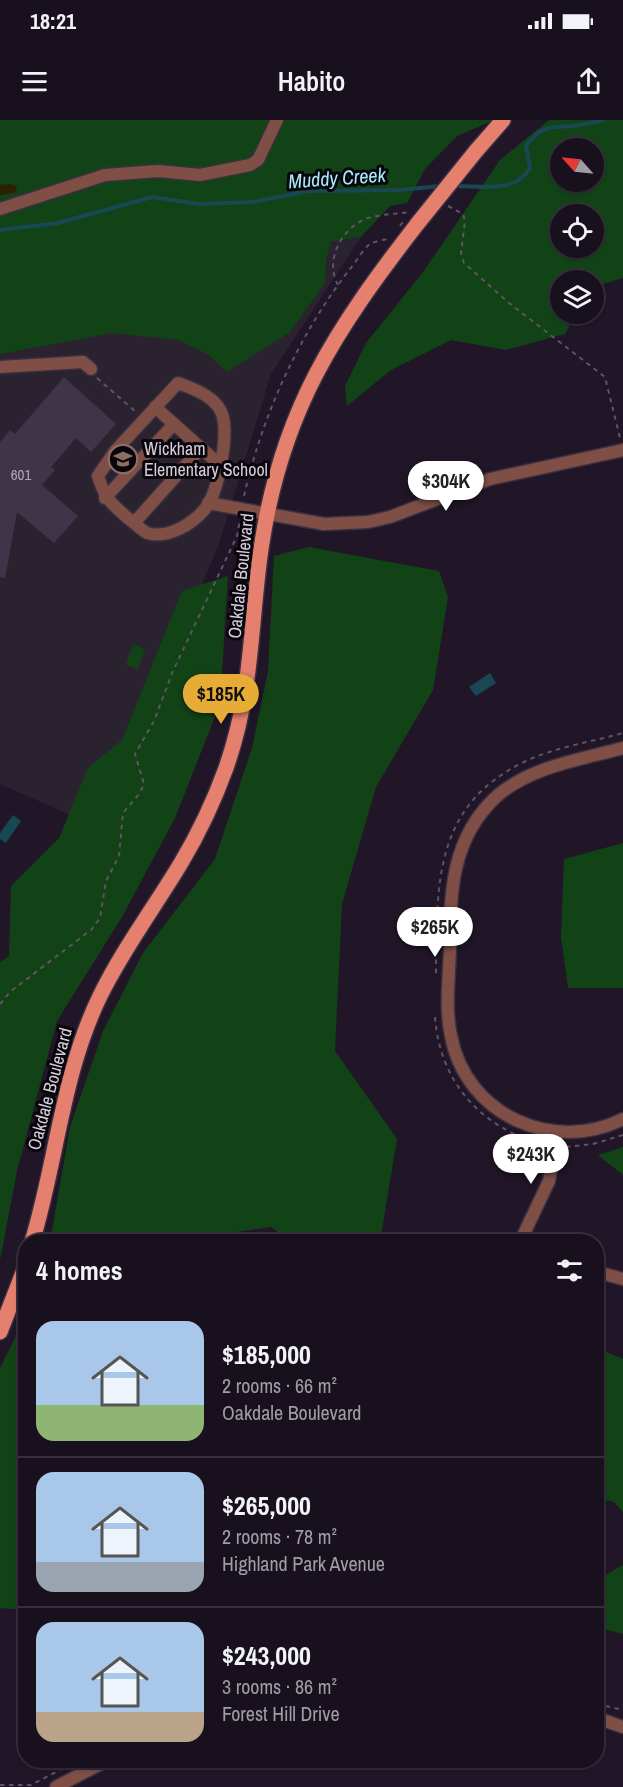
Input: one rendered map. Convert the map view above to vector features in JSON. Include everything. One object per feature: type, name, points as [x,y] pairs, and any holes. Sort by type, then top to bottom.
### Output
[{"type":"main road","name":"Oakdale Boulevard","points":[[34,1234],[66,1092],[87,1025],[123,953],[195,839],[217,791],[236,737],[252,654],[260,551],[267,513],[293,422],[326,352],[414,217],[503,120]]},
{"type":"main road","points":[[0,1332],[18,1286]]},
{"type":"street","points":[[0,209],[105,175],[158,171],[200,175],[250,165],[258,160],[277,120]]},
{"type":"street","points":[[0,367],[83,362],[93,373]]},
{"type":"street","points":[[178,382],[205,393],[223,416],[224,445],[219,465],[205,509],[182,527],[162,536],[145,532],[105,498],[98,476],[115,451],[178,382]]},
{"type":"street","points":[[154,407],[219,465]]},
{"type":"street","points":[[105,498],[174,424]]},
{"type":"street","points":[[134,523],[201,448]]},
{"type":"street","points":[[208,502],[324,524],[368,522],[490,479],[623,450]]},
{"type":"street","points":[[623,748],[543,770],[513,785],[484,810],[472,825],[458,856],[453,874],[449,1021],[456,1056],[465,1075],[488,1103],[522,1124],[557,1133],[593,1130],[623,1119]]},
{"type":"street","points":[[524,1234],[549,1181],[557,1133]]},
{"type":"street","points":[[604,1274],[623,1279]]},
{"type":"street","points":[[604,1720],[623,1727]]},
{"type":"street","points":[[56,1787],[93,1768]]},
{"type":"path","points":[[442,207],[457,208],[463,214],[465,221],[461,253],[464,263],[509,303],[605,377],[620,435],[623,434]]},
{"type":"path","points":[[338,285],[332,275],[334,255],[344,235],[368,218],[414,217]]},
{"type":"path","points":[[0,1004],[10,993],[92,929],[100,918],[106,881],[120,856],[123,813],[140,793],[144,784],[135,754],[154,721],[173,671],[237,536],[252,464],[266,423],[290,367],[338,285],[370,244],[390,238]]},
{"type":"path","points":[[93,373],[136,412]]},
{"type":"path","points":[[435,979],[436,898],[440,869],[447,845],[463,814],[490,784],[527,761],[623,733]]},
{"type":"path","points":[[435,1009],[437,1035],[444,1062],[467,1101],[505,1131],[556,1148],[593,1144],[623,1135]]},
{"type":"path","points":[[542,1144],[542,1156]]},
{"type":"path","points":[[604,1706],[623,1710]]},
{"type":"path","points":[[0,1785],[31,1785],[64,1768]]},
{"type":"shaded area","name":"Wickham Elementary School","points":[[361,237],[271,374],[219,544],[98,827],[0,784],[0,303]]},
{"type":"shaded area","points":[[490,673],[496,683],[476,696],[469,687]]},
{"type":"shaded area","points":[[13,815],[21,821],[6,843],[0,839],[0,833]]},
{"type":"green space","points":[[0,120],[494,120],[457,136],[425,169],[407,203],[390,206],[361,237],[331,242],[326,259],[325,283],[290,332],[227,372],[207,354],[179,340],[112,333],[0,354]]},
{"type":"green space","points":[[549,120],[623,120],[623,278],[604,284],[604,270],[550,270],[550,324],[570,324],[565,334],[506,350],[451,340],[391,370],[347,406],[345,386],[366,343],[423,272],[500,160]]},
{"type":"green space","points":[[309,547],[439,571],[448,597],[433,690],[376,787],[342,904],[335,1051],[397,1139],[381,1234],[281,1234],[271,1227],[229,1234],[51,1234],[70,1127],[103,1031],[143,953],[215,859],[252,748],[268,671],[274,556]]},
{"type":"green space","points":[[228,576],[220,704],[175,818],[122,917],[57,1021],[17,1171],[0,1260],[0,962],[9,956],[11,886],[59,838],[88,768],[122,740],[182,591]]},
{"type":"green space","points":[[133,644],[145,649],[138,669],[126,665]]},
{"type":"green space","points":[[623,843],[623,988],[568,988],[561,937],[564,859]]},
{"type":"green space","points":[[623,1147],[623,1175],[598,1155]]},
{"type":"green space","points":[[18,1329],[18,1609],[0,1608],[0,1368]]},
{"type":"green space","points":[[604,1351],[623,1359],[623,1512],[614,1502],[604,1500]]},
{"type":"green space","points":[[623,1565],[623,1634],[604,1629],[604,1576]]},
{"type":"sand","points":[[0,185],[17,186],[15,193],[0,195]]},
{"type":"building","points":[[64,377],[116,424],[91,452],[76,438],[51,467],[55,470],[42,485],[78,516],[54,543],[17,512],[5,578],[0,577],[0,442],[10,430],[15,434]]},
{"type":"waterway","name":"Muddy Creek","points":[[454,186],[496,187],[515,182],[530,168],[526,146],[541,131],[551,127],[575,126],[604,120]]},
{"type":"waterway","name":"Muddy Creek","points":[[0,230],[58,223],[152,197],[199,204],[253,202],[308,191],[400,190],[440,186]]},
{"type":"place","name":"Wickham Elementary School","points":[[123,459]]}]
